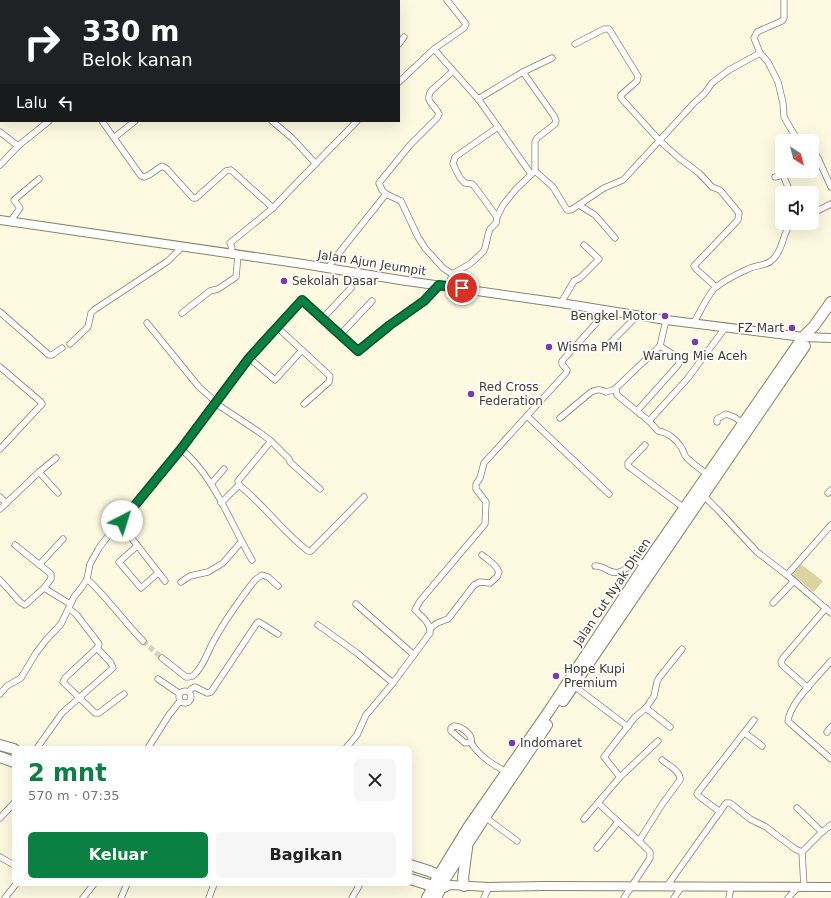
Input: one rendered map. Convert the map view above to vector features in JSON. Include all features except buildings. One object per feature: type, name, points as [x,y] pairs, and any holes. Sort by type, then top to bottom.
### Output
[{"type":"highway","name":"Jalan Cut Nyak Dhien","points":[[427,898],[442,883],[574,686],[700,493],[831,302]]},
{"type":"highway","name":"Jalan Cut Nyak Dhien","points":[[436,898],[469,826],[549,710],[684,508],[700,493],[707,474],[807,337]]},
{"type":"highway","points":[[0,745],[12,748]]},
{"type":"highway","points":[[0,757],[12,761]]},
{"type":"highway","points":[[464,886],[463,878],[467,844]]},
{"type":"highway","points":[[412,866],[442,883]]},
{"type":"highway","points":[[412,879],[442,883]]},
{"type":"street","points":[[400,81],[434,49],[464,28],[466,24],[447,0]]},
{"type":"street","points":[[784,0],[784,18],[782,21],[757,32],[754,38],[760,52],[768,62],[778,82],[783,103],[784,117],[794,134]]},
{"type":"street","points":[[575,44],[604,29],[609,29],[638,76],[637,81],[621,95],[621,98],[660,141],[699,173],[712,187],[720,190],[739,213],[738,220],[694,266],[716,287]]},
{"type":"street","points":[[400,43],[404,38]]},
{"type":"street","points":[[434,49],[478,99],[533,172],[553,187],[567,210],[571,210],[604,188],[623,180],[651,148],[660,141],[705,93],[712,83],[729,70],[760,52]]},
{"type":"street","points":[[478,99],[523,72],[552,58]]},
{"type":"street","points":[[452,274],[443,268],[425,248],[418,237],[401,201],[386,194],[382,190],[379,183],[410,145],[437,118],[439,114],[428,100],[428,95],[453,71]]},
{"type":"street","points":[[449,286],[452,274],[470,264],[483,252],[488,235],[496,223],[497,217],[503,205],[533,172],[535,142],[537,138],[555,124],[556,121],[554,116],[523,72]]},
{"type":"street","points":[[0,165],[18,146],[48,122]]},
{"type":"street","points":[[103,122],[115,137],[119,147],[141,176],[144,177],[162,166],[168,169],[193,198],[196,198],[226,170],[231,170],[273,208]]},
{"type":"street","points":[[115,137],[134,122]]},
{"type":"street","points":[[273,122],[296,142],[316,164]]},
{"type":"street","points":[[182,313],[210,291],[218,289],[236,277],[234,254],[230,243],[273,208],[356,122]]},
{"type":"street","points":[[497,217],[475,186],[465,183],[462,180],[453,164],[455,157],[498,127]]},
{"type":"street","points":[[0,132],[18,146]]},
{"type":"street","points":[[819,160],[831,187]]},
{"type":"street","points":[[10,222],[20,208],[14,200],[39,179]]},
{"type":"street","points":[[328,268],[386,194]]},
{"type":"street","points":[[819,210],[831,204]]},
{"type":"street","points":[[579,205],[595,215],[616,238]]},
{"type":"street","name":"Jalan Ajun Jeumpit","points":[[0,220],[449,286],[693,324],[807,337],[831,338]]},
{"type":"street","points":[[693,324],[716,287],[749,268],[764,265],[773,260],[784,239],[786,230]]},
{"type":"street","points":[[561,303],[574,281],[580,278],[599,259],[584,245]]},
{"type":"street","points":[[70,344],[88,327],[91,314],[94,310],[168,261],[182,247]]},
{"type":"street","points":[[0,694],[7,686],[23,676],[36,653],[61,624],[70,606],[87,579],[90,564],[99,548],[114,528],[122,521],[181,449],[249,358],[302,300],[357,351],[424,301],[439,285]]},
{"type":"street","points":[[322,319],[351,288]]},
{"type":"street","points":[[340,335],[372,301]]},
{"type":"street","points":[[431,628],[415,610],[429,589],[486,524],[486,502],[476,488],[476,484],[480,478],[484,463],[566,373],[567,370],[562,364],[562,361],[608,310]]},
{"type":"street","points":[[0,312],[49,355],[52,355],[62,348]]},
{"type":"street","points":[[609,344],[637,316]]},
{"type":"street","points":[[560,418],[591,392],[601,390],[606,392],[616,388],[660,346],[666,320]]},
{"type":"street","points":[[147,323],[199,388],[215,403],[271,441],[290,462],[320,489]]},
{"type":"street","points":[[278,328],[328,373],[331,379],[304,404]]},
{"type":"street","points":[[649,421],[688,378],[725,328]]},
{"type":"street","points":[[637,410],[680,361],[677,357],[660,346]]},
{"type":"street","points":[[249,358],[275,380],[302,350]]},
{"type":"street","points":[[0,366],[42,404],[0,449]]},
{"type":"street","points":[[616,388],[617,395],[637,410],[658,431],[669,435],[681,447],[683,454],[707,474]]},
{"type":"street","points":[[717,422],[717,419],[726,414],[743,423]]},
{"type":"street","points":[[528,416],[609,494]]},
{"type":"street","points":[[221,504],[239,485],[238,481],[271,441]]},
{"type":"street","points":[[645,445],[628,463],[628,466],[684,508]]},
{"type":"street","points":[[181,449],[190,457],[211,484],[252,560]]},
{"type":"street","points":[[0,509],[56,458]]},
{"type":"street","points":[[211,484],[224,469]]},
{"type":"street","points":[[39,472],[58,493]]},
{"type":"street","points":[[239,485],[308,551],[311,551],[364,497]]},
{"type":"street","points":[[700,493],[758,552],[829,611],[783,658],[781,662],[782,665],[808,688]]},
{"type":"street","points":[[0,497],[6,503]]},
{"type":"street","points":[[122,521],[130,531],[130,536],[137,546],[165,581]]},
{"type":"street","points":[[787,575],[831,525]]},
{"type":"street","points":[[39,565],[63,540]]},
{"type":"street","points":[[181,582],[190,576],[208,572],[223,563],[241,542]]},
{"type":"street","points":[[0,580],[20,602],[25,605],[44,588],[52,576],[15,545]]},
{"type":"street","points":[[137,546],[119,562],[141,588],[158,573]]},
{"type":"street","points":[[348,746],[357,735],[366,715],[394,683],[430,633],[431,628],[437,623],[448,619],[474,585],[480,582],[490,583],[497,577],[499,572],[498,569],[482,555]]},
{"type":"street","points":[[595,566],[599,566],[610,572],[620,572],[634,560],[645,565]]},
{"type":"street","points":[[162,658],[186,677],[194,676],[206,658],[212,643],[222,626],[255,580],[262,575],[268,577],[278,586]]},
{"type":"street","points":[[87,579],[143,641]]},
{"type":"street","points":[[773,602],[794,581]]},
{"type":"street","points":[[44,588],[70,606],[98,642],[97,648],[65,678],[63,682],[95,713],[99,713],[124,694]]},
{"type":"street","points":[[356,604],[414,655]]},
{"type":"street","points":[[189,692],[195,687],[207,693],[211,692],[257,623],[259,622],[278,634]]},
{"type":"street","points":[[318,625],[363,657],[394,683]]},
{"type":"street","points":[[38,746],[62,713],[113,668],[111,663],[97,648]]},
{"type":"street","points":[[620,777],[604,758],[635,718],[646,708],[654,696],[656,682],[682,649]]},
{"type":"street","points":[[831,661],[796,702],[788,721],[831,759]]},
{"type":"street","points":[[158,679],[180,694]]},
{"type":"street","points":[[574,686],[628,727]]},
{"type":"street","points":[[180,694],[183,691],[189,692]]},
{"type":"street","points":[[180,701],[186,703],[189,702],[191,696],[189,692]]},
{"type":"street","points":[[149,746],[180,701],[180,694]]},
{"type":"street","points":[[646,708],[670,727]]},
{"type":"street","points":[[720,812],[697,794],[754,720]]},
{"type":"street","points":[[745,733],[762,746]]},
{"type":"street","points":[[584,819],[620,777],[658,741]]},
{"type":"street","points":[[471,742],[490,763],[506,772]]},
{"type":"street","points":[[639,840],[680,780],[678,773],[662,760]]},
{"type":"street","points":[[598,803],[639,840],[651,854],[624,898]]},
{"type":"street","points":[[667,886],[726,803],[730,803],[750,819],[766,827],[795,849],[802,852]]},
{"type":"street","points":[[0,818],[12,805]]},
{"type":"street","points":[[797,808],[822,832]]},
{"type":"street","points":[[485,817],[518,841]]},
{"type":"street","points":[[597,848],[618,822]]},
{"type":"street","points":[[788,898],[801,887],[802,852],[831,825]]},
{"type":"street","points":[[0,858],[12,864]]},
{"type":"street","points":[[442,883],[489,887],[831,887]]},
{"type":"street","points":[[5,898],[14,886]]},
{"type":"street","points":[[83,898],[92,886]]},
{"type":"street","points":[[121,898],[126,886]]},
{"type":"street","points":[[209,898],[213,886]]},
{"type":"street","points":[[352,898],[359,886]]},
{"type":"street","points":[[674,898],[682,886]]},
{"type":"street","points":[[484,898],[489,887]]},
{"type":"street","points":[[729,898],[731,887]]},
{"type":"shaded area","points":[[801,564],[823,581],[814,592],[792,575]]},
{"type":"tunnel","points":[[143,641],[162,658]]},
{"type":"place","name":"Sekolah Dasar","points":[[284,281]]},
{"type":"place","name":"Bengkel Motor","points":[[665,316]]},
{"type":"place","name":"FZ Mart","points":[[792,328]]},
{"type":"place","name":"Warung Mie Aceh","points":[[695,342]]},
{"type":"place","name":"Wisma PMI","points":[[549,347]]},
{"type":"place","name":"Red Cross Federation","points":[[471,394]]},
{"type":"place","name":"Hope Kupi Premium","points":[[556,676]]},
{"type":"place","name":"Indomaret","points":[[512,743]]},
{"type":"route","points":[[122,521],[181,449],[249,358],[302,300],[358,351],[390,325],[424,301],[439,285],[462,288]]}]
